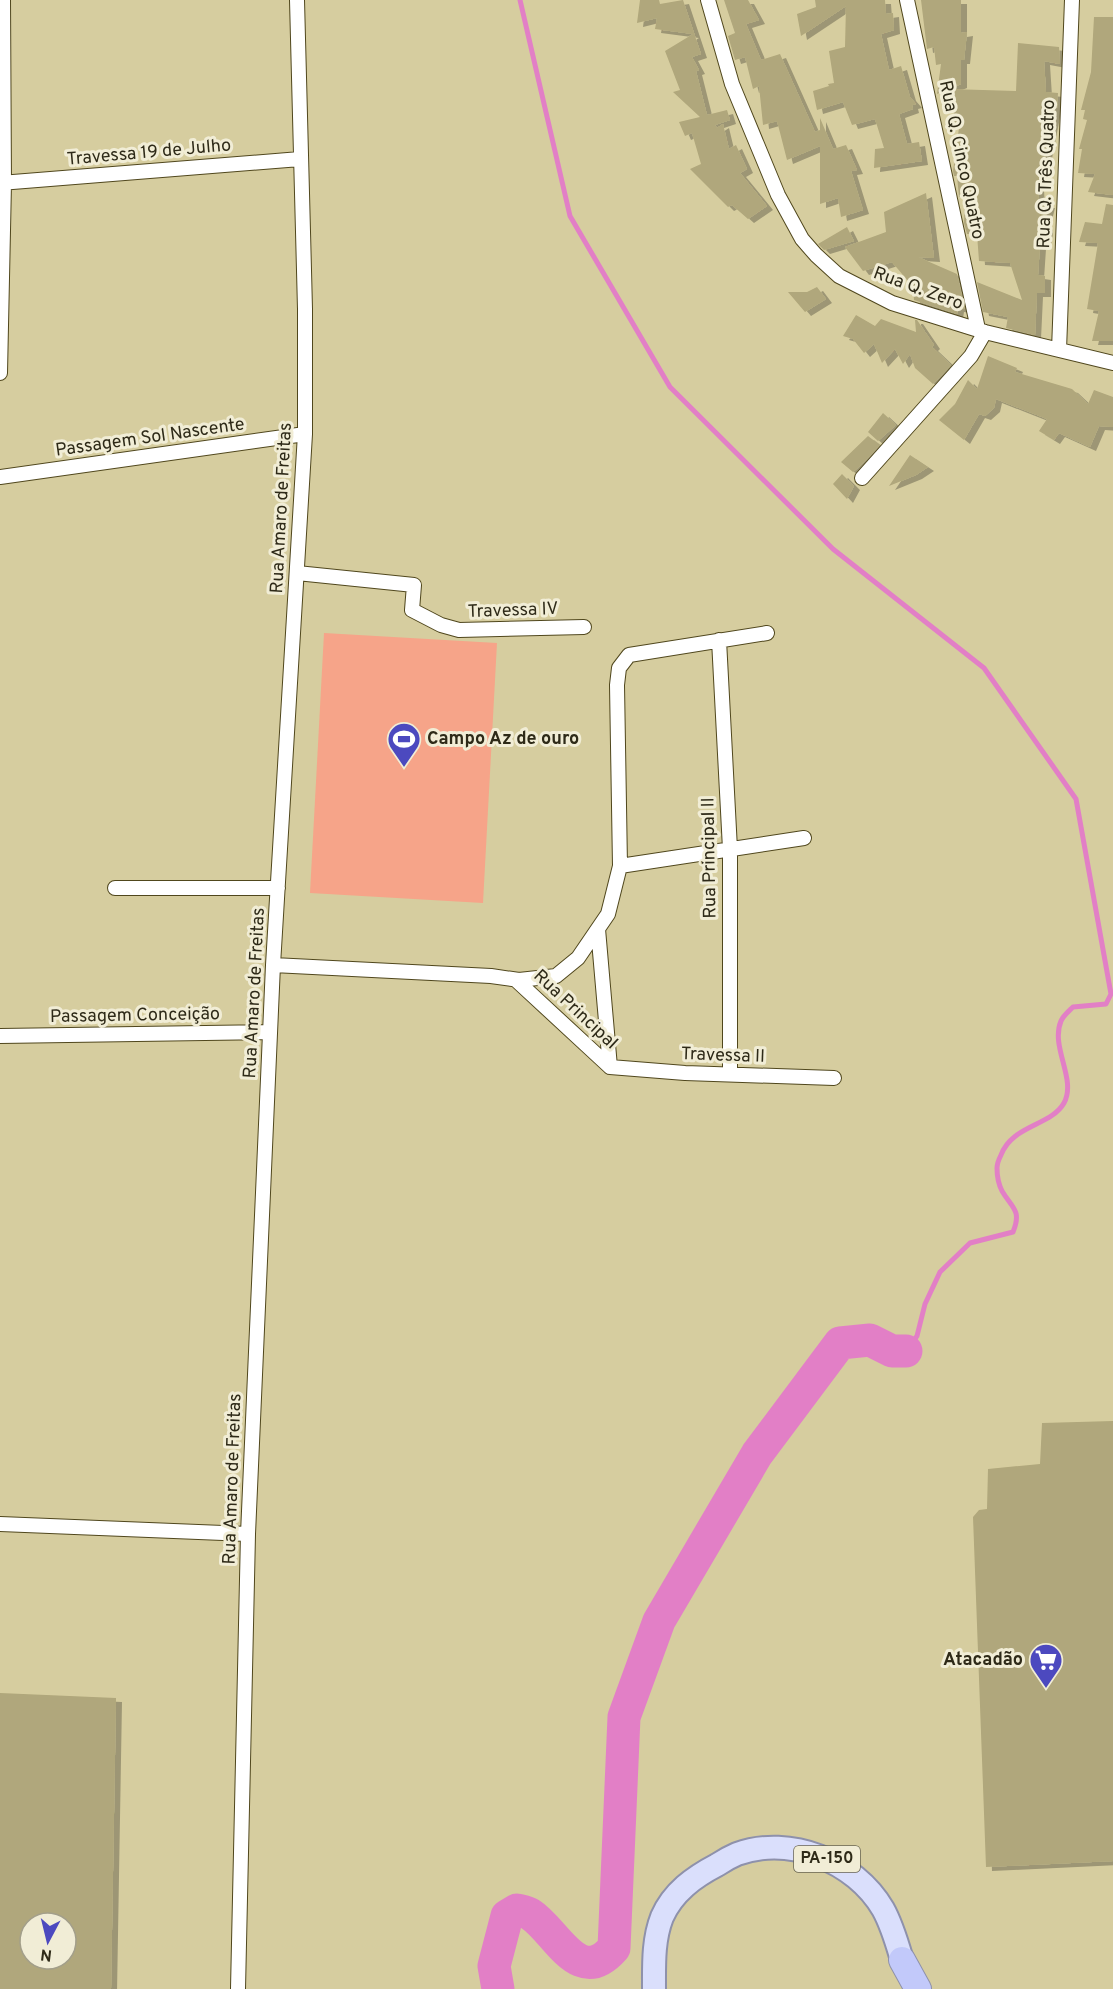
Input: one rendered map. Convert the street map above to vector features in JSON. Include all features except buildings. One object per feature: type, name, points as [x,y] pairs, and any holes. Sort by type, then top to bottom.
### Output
[{"type":"highway","points":[[899,1989],[902,1960]]},
{"type":"highway","points":[[902,1960],[918,1989]]},
{"type":"main road","name":"PA-150","points":[[654,1989],[656,1943],[663,1916],[671,1901],[686,1884],[703,1872],[736,1854],[763,1849],[791,1849],[827,1859],[858,1879],[877,1900],[891,1924],[902,1960]]},
{"type":"street","points":[[0,373],[3,0]]},
{"type":"street","name":"Rua Amaro de Freitas","points":[[238,1989],[248,1534],[273,965],[305,434],[305,309],[297,0]]},
{"type":"street","name":"Rua Q. Zero","points":[[708,0],[732,84],[778,195],[802,239],[839,276],[892,303],[981,331],[1113,363]]},
{"type":"street","name":"Rua Q. Cinco Quatro","points":[[907,0],[981,331]]},
{"type":"street","name":"Rua Q. Três Quatro","points":[[1059,350],[1072,0]]},
{"type":"street","name":"Travessa 19 de Julho","points":[[2,183],[300,159]]},
{"type":"street","points":[[862,478],[970,357],[981,331]]},
{"type":"street","name":"Passagem Sol Nascente","points":[[0,477],[305,434]]},
{"type":"street","name":"Travessa IV","points":[[297,573],[414,585],[412,610],[441,625],[459,630],[584,627]]},
{"type":"street","points":[[273,965],[491,976],[516,980],[556,976],[578,958],[608,914],[620,866],[617,685],[619,668],[629,655],[767,633]]},
{"type":"street","name":"Rua Principal II","points":[[719,640],[730,849],[730,1074]]},
{"type":"street","points":[[620,866],[804,838]]},
{"type":"street","points":[[115,888],[278,888]]},
{"type":"street","points":[[598,929],[610,1067]]},
{"type":"street","name":"Rua Principal","points":[[516,980],[610,1067]]},
{"type":"street","name":"Passagem Conceição","points":[[0,1036],[270,1032]]},
{"type":"street","name":"Travessa II","points":[[610,1067],[686,1073],[834,1078]]},
{"type":"street","points":[[0,1524],[248,1534]]},
{"type":"shaded area","name":"Campo Az de ouro","points":[[324,633],[497,643],[483,903],[310,893]]},
{"type":"waterway","points":[[520,0],[570,216],[670,387],[833,549],[984,668],[1076,799],[1111,994],[1106,1004],[1073,1007],[1063,1017],[1059,1041],[1067,1084],[1064,1103],[1050,1117],[1014,1137],[1006,1145],[1000,1158],[997,1168],[1000,1186],[1016,1214],[1016,1225],[1013,1232],[970,1243],[940,1272],[925,1304],[917,1336],[906,1351]]},
{"type":"waterway","points":[[498,1989],[494,1966],[507,1916],[517,1910],[530,1914],[540,1922],[569,1953],[579,1960],[589,1962],[601,1959],[614,1948],[624,1717],[659,1621],[757,1454],[840,1343],[870,1340],[892,1351],[906,1351]]},
{"type":"place","name":"Campo Az de ouro","points":[[404,768]]},
{"type":"place","name":"Atacadão","points":[[1046,1689]]}]
